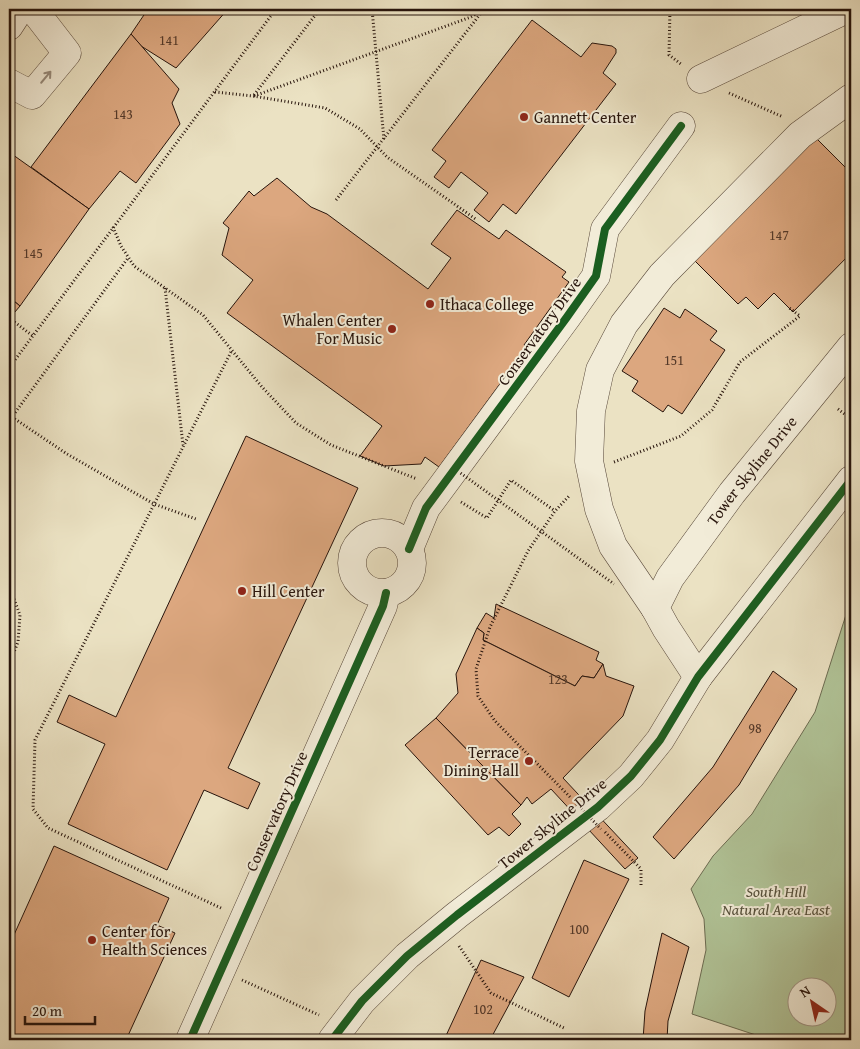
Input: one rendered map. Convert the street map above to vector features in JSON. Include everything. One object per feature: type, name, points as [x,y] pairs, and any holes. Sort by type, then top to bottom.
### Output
[{"type":"street","points":[[9,26],[20,9]]},
{"type":"street","points":[[9,83],[32,95],[67,53],[33,9]]},
{"type":"street","points":[[701,79],[847,9]]},
{"type":"street","points":[[698,677],[666,628],[656,608],[613,546],[599,509],[589,461],[591,411],[600,370],[624,324],[662,275],[800,135],[851,98]]},
{"type":"street","name":"Conservatory Drive","points":[[409,548],[426,508],[568,317],[596,276],[605,229],[681,126]]},
{"type":"street","name":"Tower Skyline Drive","points":[[656,608],[670,578],[732,493],[851,347]]},
{"type":"street","name":"Tower Skyline Drive","points":[[336,1035],[362,1001],[407,956],[598,807],[631,776],[660,740],[698,677],[851,480]]},
{"type":"street","points":[[379,533],[390,534],[401,540],[409,548],[412,560],[411,572],[406,582],[397,590],[386,594],[374,592],[363,587],[356,578],[352,567],[353,555],[358,544],[368,537],[379,533]]},
{"type":"street","name":"Conservatory Drive","points":[[190,1040],[383,606],[386,594]]},
{"type":"path","points":[[9,368],[276,9]]},
{"type":"path","points":[[253,96],[320,9]]},
{"type":"path","points":[[372,9],[384,140]]},
{"type":"path","points":[[253,96],[471,17],[484,9]]},
{"type":"path","points":[[336,200],[484,9]]},
{"type":"path","points":[[215,91],[325,108],[360,129],[387,157],[477,220]]},
{"type":"path","points":[[114,227],[128,258],[134,266],[203,315],[262,387],[296,423],[331,445],[448,479],[614,584]]},
{"type":"path","points":[[9,421],[10,416],[128,258]]},
{"type":"path","points":[[164,288],[184,446]]},
{"type":"path","points":[[9,318],[33,336]]},
{"type":"path","points":[[232,350],[34,740],[33,809],[48,828],[244,919]]},
{"type":"path","points":[[838,409],[851,419]]},
{"type":"path","points":[[10,416],[67,454],[154,504],[196,519]]},
{"type":"path","points":[[448,479],[487,518],[511,480],[555,511]]},
{"type":"path","points":[[9,586],[20,615],[18,642],[9,665]]},
{"type":"path","points":[[574,802],[641,869],[641,887]]},
{"type":"path","points":[[445,925],[491,993],[564,1028]]},
{"type":"path","points":[[222,970],[321,1016],[336,1035]]},
{"type":"green space","name":"South Hill Natural Area East","points":[[851,599],[851,1040],[771,1040],[692,1014],[706,950],[704,919],[691,889],[713,856],[752,814],[815,712]]},
{"type":"building","points":[[148,9],[228,9],[176,68],[141,46],[131,34]]},
{"type":"building","name":"Gannett Center","points":[[532,20],[581,57],[592,43],[612,46],[616,49],[616,53],[603,73],[616,84],[516,214],[503,204],[489,222],[474,210],[488,193],[461,172],[449,188],[434,177],[446,161],[432,150]]},
{"type":"building","points":[[131,34],[179,89],[172,103],[180,124],[136,183],[120,171],[89,209],[31,167]]},
{"type":"building","points":[[809,131],[851,173],[851,183],[846,188],[851,194],[851,209],[847,213],[851,218],[851,253],[793,312],[774,293],[758,309],[746,297],[738,304],[688,254]]},
{"type":"building","points":[[9,152],[89,209],[20,306],[9,297]]},
{"type":"building","name":"Whalen Center For Music","points":[[277,178],[311,207],[327,214],[428,289],[451,258],[431,244],[457,210],[499,239],[506,230],[566,272],[562,277],[569,282],[524,345],[527,347],[439,467],[425,457],[421,464],[384,466],[360,456],[382,426],[227,313],[253,280],[222,255],[229,228],[223,223],[249,191],[254,196]]},
{"type":"building","points":[[9,297],[20,306],[9,319]]},
{"type":"building","points":[[664,308],[680,318],[685,309],[717,331],[710,340],[725,350],[682,414],[668,405],[663,412],[632,391],[638,381],[622,371]]},
{"type":"building","name":"Hill Center","points":[[246,436],[358,488],[228,768],[260,783],[248,809],[204,790],[167,870],[68,824],[105,744],[57,722],[69,695],[116,717]]},
{"type":"building","points":[[496,604],[599,652],[596,660],[603,664],[594,678],[582,676],[575,686],[483,640],[484,633],[477,628],[486,613],[494,618]]},
{"type":"building","name":"Terrace Dining Hall","points":[[477,628],[484,633],[483,640],[575,686],[582,676],[594,678],[603,664],[606,676],[634,686],[623,716],[563,778],[638,858],[625,869],[551,789],[532,804],[527,797],[521,805],[436,718],[458,693],[456,674]]},
{"type":"building","points":[[773,671],[797,689],[739,785],[674,859],[653,837],[713,767]]},
{"type":"building","points":[[436,718],[521,805],[512,814],[521,824],[509,836],[499,827],[488,835],[405,745]]},
{"type":"building","name":"Center for Health Sciences","points":[[54,846],[169,898],[157,925],[175,933],[126,1040],[9,1040],[9,946]]},
{"type":"building","points":[[584,860],[629,879],[569,997],[532,978]]},
{"type":"building","points":[[662,933],[689,947],[668,1021],[667,1040],[643,1040],[645,1011]]},
{"type":"building","points":[[481,960],[524,977],[490,1040],[444,1040]]},
{"type":"cycle path","points":[[409,549],[426,508],[596,276],[605,229],[681,126]]},
{"type":"cycle path","points":[[332,1040],[362,1001],[407,956],[457,915],[598,807],[631,776],[660,740],[698,677],[851,480]]},
{"type":"cycle path","points":[[190,1040],[383,606],[386,593]]},
{"type":"place","name":"Gannett Center","points":[[524,117]]},
{"type":"place","name":"Ithaca College","points":[[430,304]]},
{"type":"place","name":"Whalen Center For Music","points":[[392,329]]},
{"type":"place","name":"Hill Center","points":[[242,591]]},
{"type":"place","name":"Terrace Dining Hall","points":[[529,761]]},
{"type":"place","name":"Center for Health Sciences","points":[[92,940]]}]
